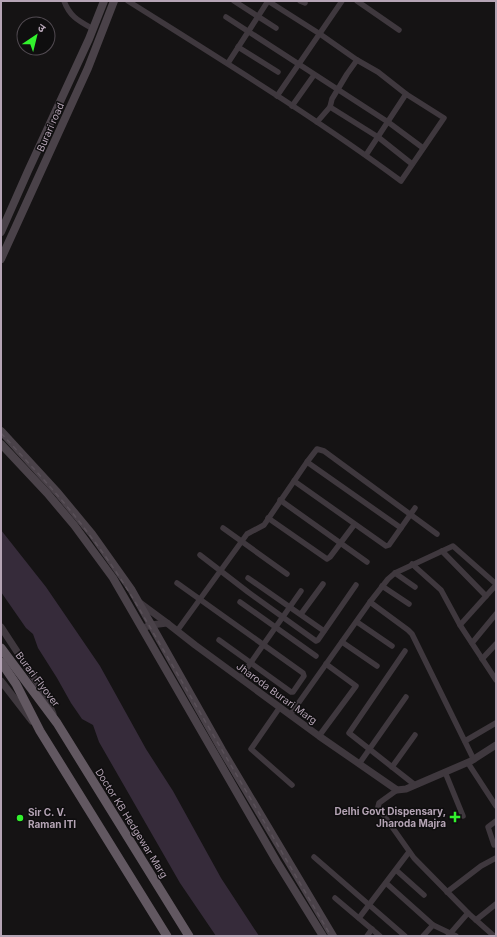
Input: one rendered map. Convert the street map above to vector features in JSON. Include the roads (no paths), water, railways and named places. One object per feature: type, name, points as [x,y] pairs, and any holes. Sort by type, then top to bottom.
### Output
[{"type":"highway","name":"Burari Flyover","points":[[1,648],[19,681],[40,731]]},
{"type":"highway","name":"Burari Flyover","points":[[1,662],[57,723]]},
{"type":"highway","name":"Doctor KB Hedgewar Marg","points":[[57,723],[189,936]]},
{"type":"highway","points":[[40,731],[167,936]]},
{"type":"main road","name":"Burari road","points":[[1,232],[93,29],[104,1]]},
{"type":"main road","name":"Burari road","points":[[1,259],[88,68],[114,1]]},
{"type":"main road","points":[[1,431],[58,493],[92,534],[138,601],[222,750],[333,936]]},
{"type":"main road","points":[[1,444],[47,493],[74,525],[113,578],[265,842],[322,936]]},
{"type":"street","points":[[64,1],[70,13],[93,29]]},
{"type":"street","points":[[128,1],[228,63],[366,155],[401,181],[444,118],[406,94],[378,72],[357,60],[320,34],[268,1],[228,63]]},
{"type":"street","points":[[234,1],[276,28]]},
{"type":"street","points":[[277,96],[342,1]]},
{"type":"street","points":[[357,1],[399,30]]},
{"type":"street","points":[[226,18],[388,122],[423,148]]},
{"type":"street","points":[[238,47],[278,72]]},
{"type":"street","points":[[317,122],[326,109],[330,107],[332,98],[357,60]]},
{"type":"street","points":[[292,106],[314,75]]},
{"type":"street","points":[[366,155],[406,94]]},
{"type":"street","points":[[330,107],[378,137],[412,164]]},
{"type":"street","points":[[177,631],[222,571],[247,534],[262,527],[317,449],[321,449],[437,534]]},
{"type":"street","points":[[307,462],[401,528]]},
{"type":"street","points":[[294,480],[354,525],[386,546],[389,545],[415,508]]},
{"type":"street","points":[[280,500],[367,562]]},
{"type":"street","points":[[268,518],[325,559],[330,557],[354,525]]},
{"type":"street","points":[[223,528],[287,574]]},
{"type":"street","points":[[290,715],[382,586],[395,573],[454,546],[496,584],[460,625]]},
{"type":"street","points":[[442,551],[486,596]]},
{"type":"street","points":[[200,555],[315,641],[318,640],[356,585]]},
{"type":"street","points":[[412,564],[441,590],[460,625],[495,676]]},
{"type":"street","points":[[395,573],[415,587]]},
{"type":"street","points":[[248,578],[324,631]]},
{"type":"street","points":[[177,583],[304,675],[294,691],[291,692],[219,640]]},
{"type":"street","points":[[301,614],[323,584]]},
{"type":"street","points":[[382,586],[409,604]]},
{"type":"street","points":[[240,678],[301,590]]},
{"type":"street","name":"Jharoda Burari Marg","points":[[138,601],[290,715],[397,790]]},
{"type":"street","points":[[240,602],[316,656]]},
{"type":"street","points":[[370,602],[412,634],[465,741],[471,761],[496,806]]},
{"type":"street","points":[[472,643],[496,614]]},
{"type":"street","points":[[356,622],[392,646]]},
{"type":"street","points":[[143,628],[166,623]]},
{"type":"street","points":[[1,627],[44,693],[57,723]]},
{"type":"street","points":[[342,642],[376,666]]},
{"type":"street","points":[[482,659],[496,644]]},
{"type":"street","points":[[405,651],[349,733],[415,785]]},
{"type":"street","points":[[319,736],[356,686],[326,664]]},
{"type":"street","points":[[1,681],[40,731]]},
{"type":"street","points":[[359,764],[406,697]]},
{"type":"street","points":[[280,707],[251,749],[292,785]]},
{"type":"street","points":[[465,741],[496,723]]},
{"type":"street","points":[[392,767],[415,735]]},
{"type":"street","points":[[494,936],[468,913],[409,852],[378,807],[379,804],[397,790],[406,789],[471,761],[496,745]]},
{"type":"street","points":[[445,772],[463,816]]},
{"type":"street","points":[[494,845],[488,827],[496,821]]},
{"type":"street","points":[[359,918],[409,852]]},
{"type":"street","points":[[314,857],[405,936]]},
{"type":"street","points":[[447,892],[481,866],[496,858]]},
{"type":"street","points":[[396,870],[424,895]]},
{"type":"street","points":[[386,883],[433,924],[452,935],[468,913]]},
{"type":"street","points":[[335,898],[380,936]]},
{"type":"street","points":[[476,920],[496,904]]},
{"type":"street","points":[[160,924],[160,936]]},
{"type":"street","points":[[422,936],[433,924]]},
{"type":"street","points":[[367,936],[372,929]]},
{"type":"railway","points":[[1,433],[70,510],[117,573],[331,936]]},
{"type":"place","name":"Delhi Govt Dispensary, Jharoda Majra","points":[[455,817]]},
{"type":"place","name":"Sir C. V. Raman ITI","points":[[20,818]]}]
